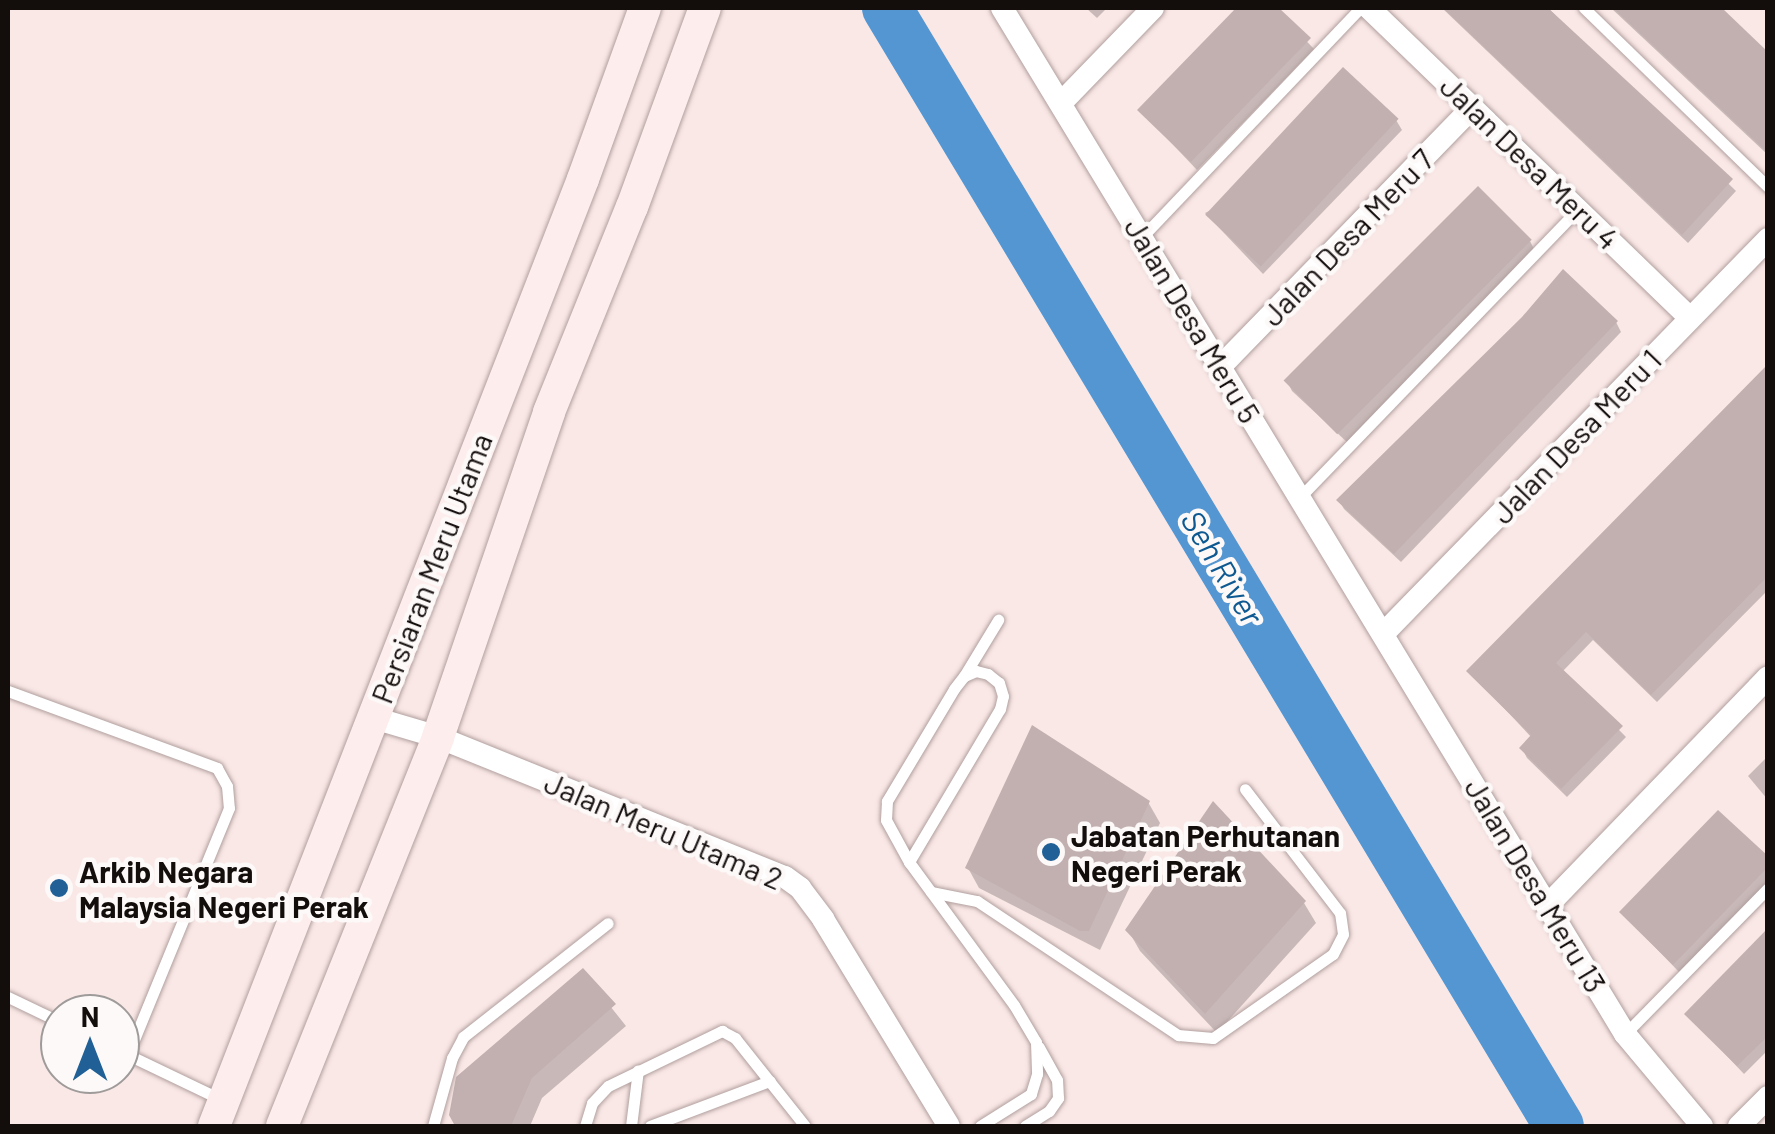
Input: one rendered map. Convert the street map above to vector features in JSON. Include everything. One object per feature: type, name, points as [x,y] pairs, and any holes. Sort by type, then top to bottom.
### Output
[{"type":"main road","name":"Persiaran Meru Utama","points":[[219,1114],[645,8]]},
{"type":"main road","name":"Persiaran Meru Utama","points":[[282,1126],[438,737],[548,412],[632,207],[704,8]]},
{"type":"main road","points":[[501,383],[548,412]]},
{"type":"street","name":"Jalan Desa Meru 5","points":[[1002,8],[1384,633]]},
{"type":"street","points":[[1061,103],[1153,8]]},
{"type":"street","name":"Jalan Desa Meru 4","points":[[1369,8],[1690,318]]},
{"type":"street","name":"Jalan Desa Meru 7","points":[[1221,366],[1473,107]]},
{"type":"street","name":"Jalan Desa Meru 1","points":[[1384,633],[1768,238]]},
{"type":"street","name":"Jalan Desa Meru 13","points":[[1384,633],[1625,1034],[1702,1126]]},
{"type":"street","points":[[1548,906],[1768,677]]},
{"type":"street","name":"Jalan Meru Utama 2","points":[[374,718],[438,737],[764,867],[800,888],[949,1126]]},
{"type":"street","points":[[1739,1126],[1768,1097]]},
{"type":"lane","points":[[1142,237],[1360,8]]},
{"type":"lane","points":[[1584,8],[1768,187]]},
{"type":"lane","points":[[1300,496],[1578,209]]},
{"type":"lane","points":[[998,620],[887,801],[886,820],[909,862],[1014,1005],[1057,1080],[1058,1098],[1049,1111],[1025,1126]]},
{"type":"lane","points":[[909,862],[1000,710],[1003,696],[998,683],[976,671],[964,676]]},
{"type":"lane","points":[[8,691],[217,768],[227,786],[228,808],[140,1015]]},
{"type":"lane","points":[[931,892],[977,901],[1080,965],[1178,1035],[1212,1038],[1333,954],[1342,934],[1340,913],[1246,789]]},
{"type":"lane","points":[[1625,1034],[1768,888]]},
{"type":"lane","points":[[433,1126],[452,1058],[463,1037],[608,922]]},
{"type":"lane","points":[[8,997],[40,1012]]},
{"type":"lane","points":[[585,1126],[598,1093],[638,1070],[727,1032],[805,1126]]},
{"type":"lane","points":[[980,1126],[1031,1094],[1038,1074],[1036,1042]]},
{"type":"lane","points":[[140,1063],[219,1114]]},
{"type":"lane","points":[[631,1126],[638,1070]]},
{"type":"lane","points":[[650,1126],[770,1080]]},
{"type":"building","points":[[1236,8],[1279,8],[1311,38],[1191,162],[1137,110]]},
{"type":"building","points":[[1443,8],[1548,8],[1733,179],[1682,235]]},
{"type":"building","points":[[1613,8],[1722,8],[1768,52],[1768,153]]},
{"type":"building","points":[[1343,67],[1399,119],[1261,267],[1205,215]]},
{"type":"building","points":[[1478,186],[1532,240],[1337,434],[1284,380]]},
{"type":"building","points":[[1563,269],[1618,321],[1394,554],[1336,500],[1522,317]]},
{"type":"building","points":[[1768,364],[1768,576],[1651,695],[1586,632],[1556,663],[1623,726],[1561,789],[1519,748],[1531,735],[1466,671]]},
{"type":"building","points":[[1032,725],[1150,801],[1089,931],[1080,931],[965,868]]},
{"type":"building","points":[[1213,801],[1306,901],[1205,1014],[1125,930]]},
{"type":"building","points":[[1718,810],[1768,856],[1768,867],[1673,965],[1619,912]]},
{"type":"building","points":[[1768,928],[1768,1036],[1737,1066],[1684,1014]]},
{"type":"building","points":[[583,968],[616,1004],[532,1078],[511,1126],[455,1126],[449,1115],[456,1077]]},
{"type":"waterway","name":"Seh River","points":[[887,8],[1559,1126]]},
{"type":"place","name":"Jabatan Perhutanan Negeri Perak","points":[[1051,852]]},
{"type":"place","name":"Arkib Negara Malaysia Negeri Perak","points":[[59,888]]}]
